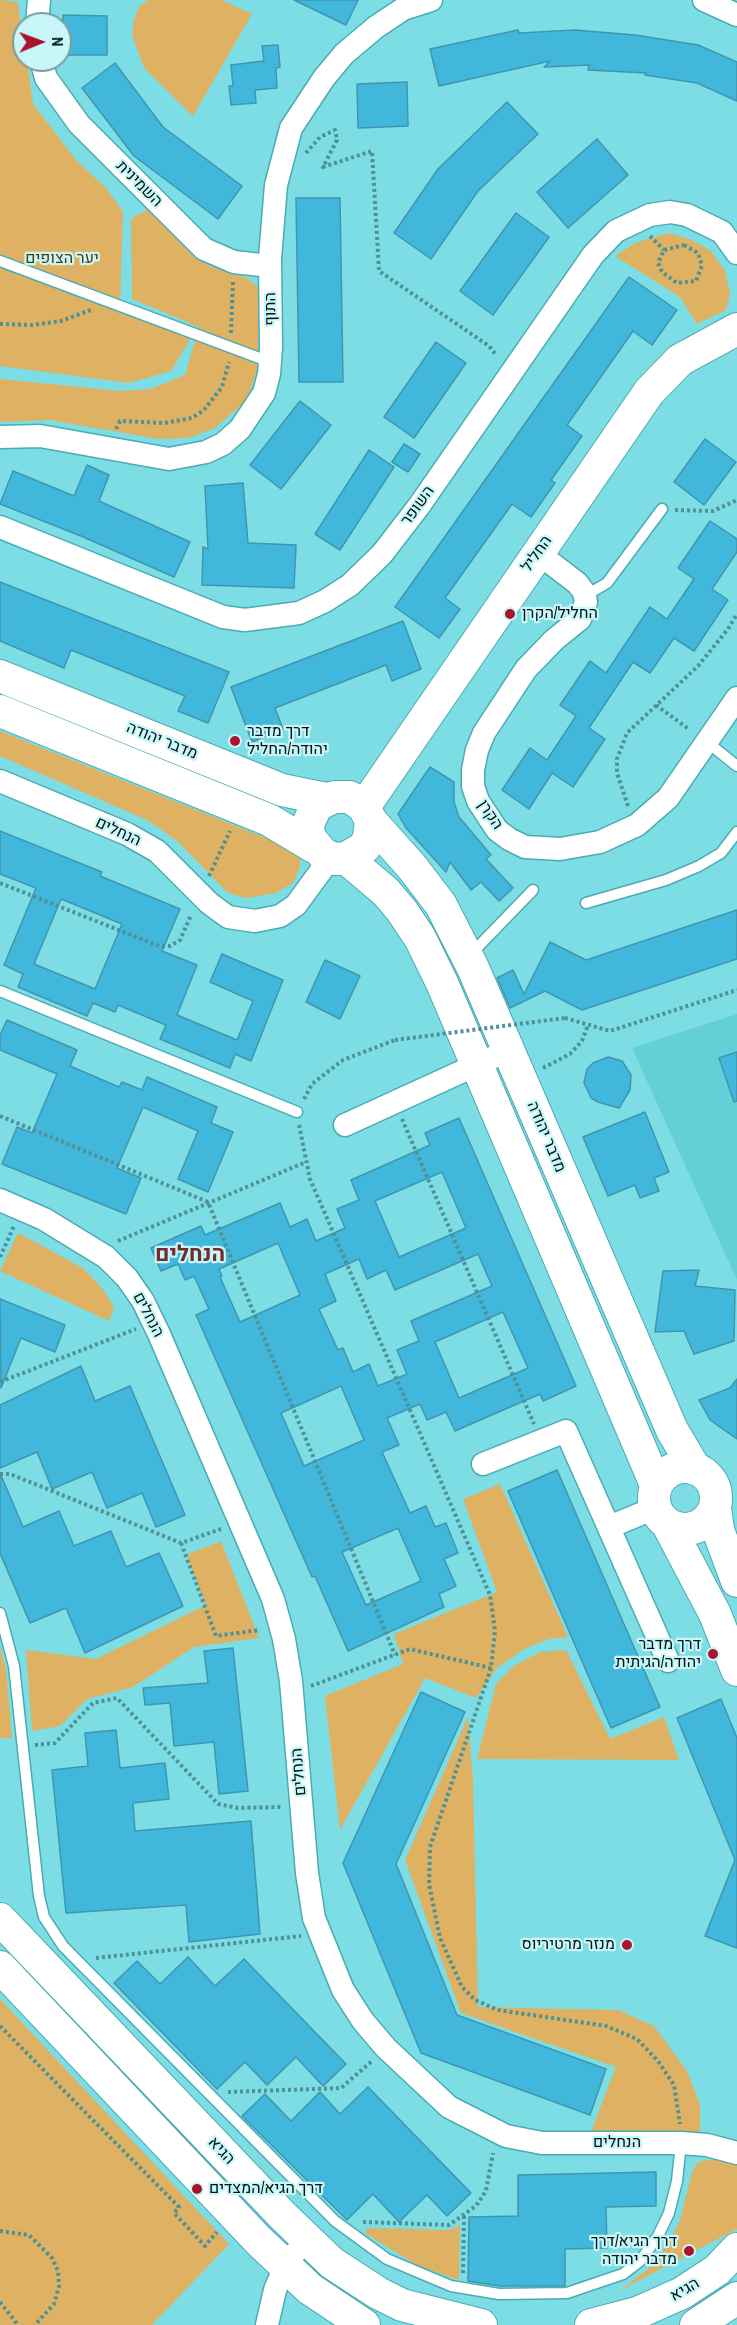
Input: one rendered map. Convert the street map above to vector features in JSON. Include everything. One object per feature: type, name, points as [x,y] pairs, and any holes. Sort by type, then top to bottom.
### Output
[{"type":"street","name":"התוף","points":[[0,437],[40,436],[169,459],[206,452],[223,444],[240,429],[254,412],[264,393],[270,362],[270,266],[277,180],[291,129],[324,78],[344,54],[401,5],[431,0]]},
{"type":"street","points":[[704,0],[737,15]]},
{"type":"street","name":"השמינית","points":[[44,72],[60,101],[79,124],[204,249],[234,262],[270,266]]},
{"type":"street","name":"השופר","points":[[0,527],[223,617],[245,620],[299,613],[326,601],[350,585],[382,554],[419,506],[593,255],[616,231],[650,214],[670,212],[687,215],[722,232],[737,253]]},
{"type":"street","name":"החליל","points":[[367,814],[538,553],[660,380],[680,360],[737,329]]},
{"type":"street","points":[[538,553],[578,583],[585,596]]},
{"type":"street","name":"הקרן","points":[[585,596],[584,611],[580,619],[533,660],[484,734],[473,770],[473,786],[484,813],[497,830],[525,847],[560,849],[615,837],[637,825],[668,798],[737,698]]},
{"type":"street","name":"מדבר יהודה","points":[[0,676],[282,790],[326,798]]},
{"type":"street","name":"מדבר יהודה","points":[[0,711],[293,832],[386,892],[411,925],[442,983],[660,1506],[715,1614],[737,1670]]},
{"type":"street","name":"הנחלים","points":[[0,781],[127,834],[157,851],[200,894],[228,917],[255,921],[279,916],[296,905],[330,854]]},
{"type":"street","points":[[350,797],[367,814],[369,837],[364,847],[330,854],[308,824],[311,814],[326,798],[350,797]]},
{"type":"street","name":"מדבר יהודה","points":[[367,814],[435,897],[468,957],[672,1430],[713,1486],[718,1530],[737,1581]]},
{"type":"street","points":[[345,1125],[477,1065],[514,1063]]},
{"type":"street","name":"הנחלים","points":[[0,1200],[72,1234],[97,1250],[127,1278],[153,1322],[273,1599],[281,1627],[292,1694],[307,1873],[314,1918],[343,1990],[363,2021],[386,2049],[449,2107],[497,2132],[542,2143],[681,2143],[734,2147]]},
{"type":"street","points":[[483,1464],[540,1439],[566,1431],[668,1661]]},
{"type":"street","points":[[609,1527],[660,1506],[672,1470],[684,1467],[713,1486]]},
{"type":"street","points":[[713,1486],[737,1471]]},
{"type":"street","points":[[660,1506],[680,1530],[692,1530],[710,1518],[713,1486]]},
{"type":"street","name":"הגיא","points":[[0,1918],[332,2263],[386,2297],[432,2314],[481,2325]]},
{"type":"street","name":"הגיא","points":[[0,1967],[285,2266],[310,2289],[364,2325]]},
{"type":"street","points":[[267,2325],[272,2300],[285,2266],[306,2238]]},
{"type":"street","name":"הגיא","points":[[591,2325],[637,2313],[682,2293],[717,2270],[737,2249]]},
{"type":"street","points":[[696,2325],[737,2298]]},
{"type":"lane","points":[[0,261],[270,362]]},
{"type":"lane","points":[[585,596],[607,583],[662,509]]},
{"type":"lane","points":[[707,742],[737,766]]},
{"type":"lane","points":[[586,903],[666,880],[699,866],[721,853],[737,832]]},
{"type":"lane","points":[[468,957],[533,890]]},
{"type":"lane","points":[[0,991],[297,1112]]},
{"type":"lane","points":[[0,1613],[14,1666],[44,1917],[63,1946],[347,2231],[387,2259],[417,2273],[463,2289],[499,2294],[567,2293],[623,2274],[640,2261],[658,2236],[669,2213],[677,2181],[681,2143]]},
{"type":"path","points":[[277,180],[295,166],[320,137],[335,130],[337,140],[323,167],[372,151],[379,271],[489,346],[510,374]]},
{"type":"path","points":[[684,245],[699,253],[702,265],[696,281],[677,283],[662,272],[658,263],[664,250],[684,245]]},
{"type":"path","points":[[108,448],[120,421],[177,421],[192,418],[204,410],[222,387],[228,372],[231,348],[234,262]]},
{"type":"path","points":[[0,324],[32,325],[61,321],[88,313],[102,299]]},
{"type":"path","points":[[662,509],[713,511],[737,500]]},
{"type":"path","points":[[637,825],[622,792],[617,759],[627,733],[698,666],[728,629],[737,614]]},
{"type":"path","points":[[656,705],[707,742]]},
{"type":"path","points":[[0,883],[159,946],[170,946],[180,940],[241,809]]},
{"type":"path","points":[[681,2143],[674,2085],[658,2061],[637,2039],[606,2026],[498,2010],[475,2000],[462,1988],[440,1938],[429,1884],[430,1847],[491,1668],[495,1631],[490,1595],[315,1190],[306,1162],[297,1112],[312,1084],[343,1060],[394,1041],[565,1018],[610,1031],[737,990]]},
{"type":"path","points":[[514,1063],[556,1064],[582,1041],[588,1025]]},
{"type":"path","points":[[394,1102],[540,1439]]},
{"type":"path","points":[[0,1116],[208,1202],[395,1655]]},
{"type":"path","points":[[97,1250],[306,1162]]},
{"type":"path","points":[[0,1257],[22,1209]]},
{"type":"path","points":[[0,1382],[153,1322]]},
{"type":"path","points":[[0,1474],[10,1473],[181,1543],[241,1522]]},
{"type":"path","points":[[181,1543],[216,1636],[281,1627]]},
{"type":"path","points":[[292,1694],[410,1649],[491,1668]]},
{"type":"path","points":[[23,1746],[55,1743],[93,1703],[117,1698],[218,1804],[238,1808],[302,1806]]},
{"type":"path","points":[[77,1960],[320,1934]]},
{"type":"path","points":[[0,2026],[179,2207],[174,2213],[205,2246],[232,2213]]},
{"type":"path","points":[[215,2100],[231,2090],[341,2088],[386,2049]]},
{"type":"path","points":[[347,2231],[357,2222],[449,2225],[476,2206],[486,2191],[497,2132]]},
{"type":"path","points":[[463,2289],[464,2214]]},
{"type":"path","points":[[0,2231],[30,2235],[52,2258],[58,2271],[59,2286],[54,2304],[35,2325]]},
{"type":"path","points":[[0,2302],[18,2325]]},
{"type":"shaded area","points":[[737,1014],[737,1280],[632,1048]]},
{"type":"green space","name":"יער הצופים","points":[[0,0],[18,2],[19,12],[12,12],[12,72],[29,72],[33,104],[76,160],[107,189],[123,212],[120,307],[193,335],[171,371],[129,383],[0,366]]},
{"type":"green space","points":[[148,0],[222,0],[252,14],[193,116],[144,68],[133,38],[133,23],[139,6]]},
{"type":"green space","points":[[148,209],[195,258],[212,267],[247,278],[258,287],[258,368],[246,401],[215,428],[189,438],[159,439],[49,420],[0,422],[0,379],[120,391],[151,389],[185,375],[199,327],[132,299],[131,219]]},
{"type":"green space","points":[[669,233],[692,240],[711,251],[725,271],[730,294],[726,310],[697,324],[680,297],[615,256],[635,243]]},
{"type":"green space","points":[[0,731],[281,844],[300,858],[300,867],[293,883],[276,893],[246,898],[228,893],[176,840],[147,820],[0,756]]},
{"type":"green space","points":[[18,1233],[83,1268],[102,1288],[114,1307],[109,1321],[0,1271]]},
{"type":"green space","points":[[500,1484],[568,1637],[549,1639],[524,1649],[497,1668],[476,1698],[425,1678],[340,1830],[325,1696],[403,1664],[394,1634],[497,1592],[463,1499]]},
{"type":"green space","points":[[221,1541],[259,1638],[194,1647],[133,1687],[87,1699],[60,1726],[32,1731],[26,1650],[96,1659],[206,1605],[186,1555]]},
{"type":"green space","points":[[0,1647],[6,1669],[12,1738],[0,1738]]},
{"type":"green space","points":[[566,1650],[610,1739],[664,1717],[679,1760],[477,1759],[496,1684],[514,1666],[540,1652]]},
{"type":"green space","points":[[468,1717],[473,1780],[478,2007],[618,2010],[654,2026],[687,2071],[700,2104],[700,2133],[591,2132],[616,2067],[461,2013],[405,1860]]},
{"type":"green space","points":[[0,1999],[229,2244],[152,2325],[0,2325]]},
{"type":"green space","points":[[711,2159],[737,2164],[737,2229],[619,2291],[653,2265],[667,2245],[680,2221],[692,2172],[698,2162]]},
{"type":"green space","points":[[460,2225],[459,2280],[417,2265],[366,2234],[366,2229],[370,2228],[449,2230]]},
{"type":"building","points":[[294,0],[358,0],[346,25]]},
{"type":"building","points":[[72,15],[107,16],[107,55],[72,55]]},
{"type":"building","points":[[518,30],[519,33],[575,30],[635,35],[698,45],[737,62],[737,101],[697,83],[645,75],[646,73],[588,70],[589,65],[544,67],[550,61],[439,86],[430,49]]},
{"type":"building","points":[[278,45],[280,67],[276,68],[277,88],[255,90],[256,103],[231,105],[229,86],[233,86],[231,65],[264,61],[262,46]]},
{"type":"building","points":[[115,63],[163,127],[242,186],[218,219],[134,156],[82,88]]},
{"type":"building","points":[[407,82],[408,126],[358,128],[357,84]]},
{"type":"building","points":[[507,102],[538,134],[478,191],[431,259],[394,233],[438,169]]},
{"type":"building","points":[[597,139],[628,175],[568,228],[537,192]]},
{"type":"building","points":[[296,198],[340,198],[343,382],[299,382]]},
{"type":"building","points":[[516,213],[549,237],[493,315],[460,291]]},
{"type":"building","points":[[629,277],[677,310],[652,345],[633,331],[567,425],[582,436],[551,480],[555,483],[531,517],[512,504],[445,598],[460,609],[439,638],[395,607]]},
{"type":"building","points":[[436,342],[466,363],[414,438],[384,417]]},
{"type":"building","points":[[300,401],[331,425],[281,489],[250,465]]},
{"type":"building","points":[[705,439],[736,462],[704,505],[674,482]]},
{"type":"building","points":[[404,444],[420,454],[408,472],[392,462]]},
{"type":"building","points":[[369,450],[394,467],[340,550],[315,534]]},
{"type":"building","points":[[87,465],[109,475],[99,501],[190,542],[174,577],[81,536],[0,504],[13,471],[74,496]]},
{"type":"building","points":[[243,483],[248,543],[296,545],[294,588],[202,585],[203,547],[208,549],[205,486]]},
{"type":"building","points":[[710,521],[737,539],[737,552],[712,589],[728,600],[694,651],[674,638],[650,673],[633,662],[589,728],[605,739],[573,787],[552,773],[529,809],[502,790],[530,748],[547,760],[576,716],[560,705],[590,661],[606,673],[650,607],[667,619],[694,579],[678,568]]},
{"type":"building","points":[[0,582],[229,672],[208,723],[178,711],[185,696],[71,650],[64,668],[0,641]]},
{"type":"building","points":[[403,621],[421,669],[392,681],[386,665],[275,708],[283,729],[252,742],[231,687]]},
{"type":"building","points":[[430,767],[454,782],[454,802],[459,817],[491,855],[486,859],[513,888],[499,901],[481,882],[471,890],[450,862],[446,872],[406,828],[398,814]]},
{"type":"building","points":[[0,831],[102,872],[100,876],[180,909],[162,951],[197,965],[177,1015],[237,1040],[253,1001],[210,982],[222,954],[283,980],[251,1061],[235,1054],[230,1068],[160,1039],[166,1025],[118,1005],[115,1012],[93,1003],[87,1016],[18,987],[23,974],[4,965],[36,888],[0,874]],"holes":[[[61,899],[122,924],[95,989],[34,964]]]},
{"type":"building","points":[[737,910],[737,959],[582,1010],[545,991],[510,1008],[497,978],[513,970],[524,994],[550,942],[586,960]]},
{"type":"building","points":[[325,960],[360,976],[340,1019],[306,1002]]},
{"type":"building","points":[[7,1020],[77,1050],[70,1066],[119,1087],[122,1082],[142,1090],[147,1077],[217,1107],[211,1123],[233,1132],[208,1192],[178,1179],[198,1131],[143,1107],[117,1168],[141,1178],[126,1214],[2,1164],[17,1127],[32,1133],[57,1074],[0,1050],[0,1035]]},
{"type":"building","points":[[737,1052],[737,1101],[734,1102],[719,1058]]},
{"type":"building","points":[[608,1057],[622,1061],[631,1075],[630,1090],[619,1108],[591,1098],[584,1083],[587,1069],[593,1063]]},
{"type":"building","points":[[645,1112],[669,1172],[654,1178],[659,1191],[640,1198],[635,1185],[608,1196],[583,1137]]},
{"type":"building","points":[[459,1118],[576,1386],[543,1401],[540,1394],[455,1431],[446,1412],[427,1420],[420,1404],[387,1418],[399,1445],[382,1452],[410,1513],[426,1506],[435,1527],[446,1523],[458,1553],[444,1559],[456,1586],[439,1594],[444,1607],[348,1651],[315,1576],[312,1577],[196,1315],[209,1309],[194,1276],[185,1280],[178,1264],[161,1271],[151,1248],[201,1226],[205,1235],[280,1203],[290,1227],[307,1219],[316,1241],[345,1228],[337,1209],[359,1200],[351,1180],[430,1145],[425,1133]],"holes":[[[442,1172],[466,1228],[399,1257],[375,1201]],[[278,1243],[300,1295],[240,1322],[220,1277],[222,1276],[219,1269]],[[478,1254],[492,1286],[411,1321],[419,1341],[397,1350],[407,1374],[378,1386],[369,1364],[353,1372],[343,1348],[338,1350],[319,1309],[336,1301],[325,1274],[359,1259],[367,1279],[386,1270],[395,1290]],[[503,1312],[528,1368],[459,1398],[435,1342]],[[341,1386],[364,1440],[304,1466],[281,1413]],[[398,1528],[421,1581],[366,1605],[342,1552]]]},
{"type":"building","points":[[699,1270],[695,1286],[735,1290],[734,1341],[694,1354],[684,1331],[655,1332],[663,1271]]},
{"type":"building","points":[[0,1299],[65,1325],[55,1352],[21,1338],[1,1388]]},
{"type":"building","points":[[81,1366],[95,1401],[130,1386],[185,1515],[156,1527],[142,1493],[107,1508],[92,1472],[52,1489],[37,1452],[0,1468],[0,1405]]},
{"type":"building","points":[[737,1379],[737,1439],[710,1420],[699,1400],[730,1388]]},
{"type":"building","points":[[557,1470],[660,1707],[611,1728],[508,1491]]},
{"type":"building","points":[[0,1473],[23,1527],[59,1511],[74,1546],[111,1531],[126,1567],[159,1553],[183,1606],[85,1653],[66,1608],[30,1623],[0,1553]]},
{"type":"building","points":[[233,1648],[248,1791],[219,1794],[214,1742],[174,1746],[170,1703],[145,1705],[143,1688],[208,1683],[204,1651]]},
{"type":"building","points":[[421,1692],[465,1712],[396,1864],[457,2015],[606,2069],[590,2115],[421,2053],[343,1863]]},
{"type":"building","points":[[721,1699],[737,1738],[737,1948],[705,1936],[735,1860],[677,1718]]},
{"type":"building","points":[[116,1730],[120,1768],[165,1763],[169,1799],[133,1803],[135,1831],[251,1821],[260,1934],[189,1942],[186,1905],[66,1913],[52,1770],[88,1766],[85,1733]]},
{"type":"building","points":[[188,1957],[215,1986],[244,1959],[346,2064],[323,2086],[296,2057],[267,2085],[245,2062],[217,2089],[114,1983],[137,1961],[160,1984]]},
{"type":"building","points":[[368,2087],[471,2193],[447,2216],[427,2195],[399,2222],[373,2194],[347,2220],[242,2116],[265,2094],[291,2121],[320,2092],[340,2114]]},
{"type":"building","points":[[656,2172],[656,2206],[606,2207],[607,2248],[565,2249],[565,2286],[500,2286],[468,2281],[469,2217],[518,2216],[518,2175]]},
{"type":"place","name":"החליל/הקרן","points":[[510,614]]},
{"type":"place","name":"דרך מדבר יהודה/החליל","points":[[235,741]]},
{"type":"place","name":"דרך מדבר יהודה/הגיתית","points":[[713,1654]]},
{"type":"place","name":"מנזר מרטיריוס","points":[[627,1945]]},
{"type":"place","name":"דרך הגיא/המצדים","points":[[197,2189]]},
{"type":"place","name":"דרך הגיא/דרך מדבר יהודה","points":[[689,2251]]},
{"type":"district","name":"הנחלים","points":[[190,1255]]}]
